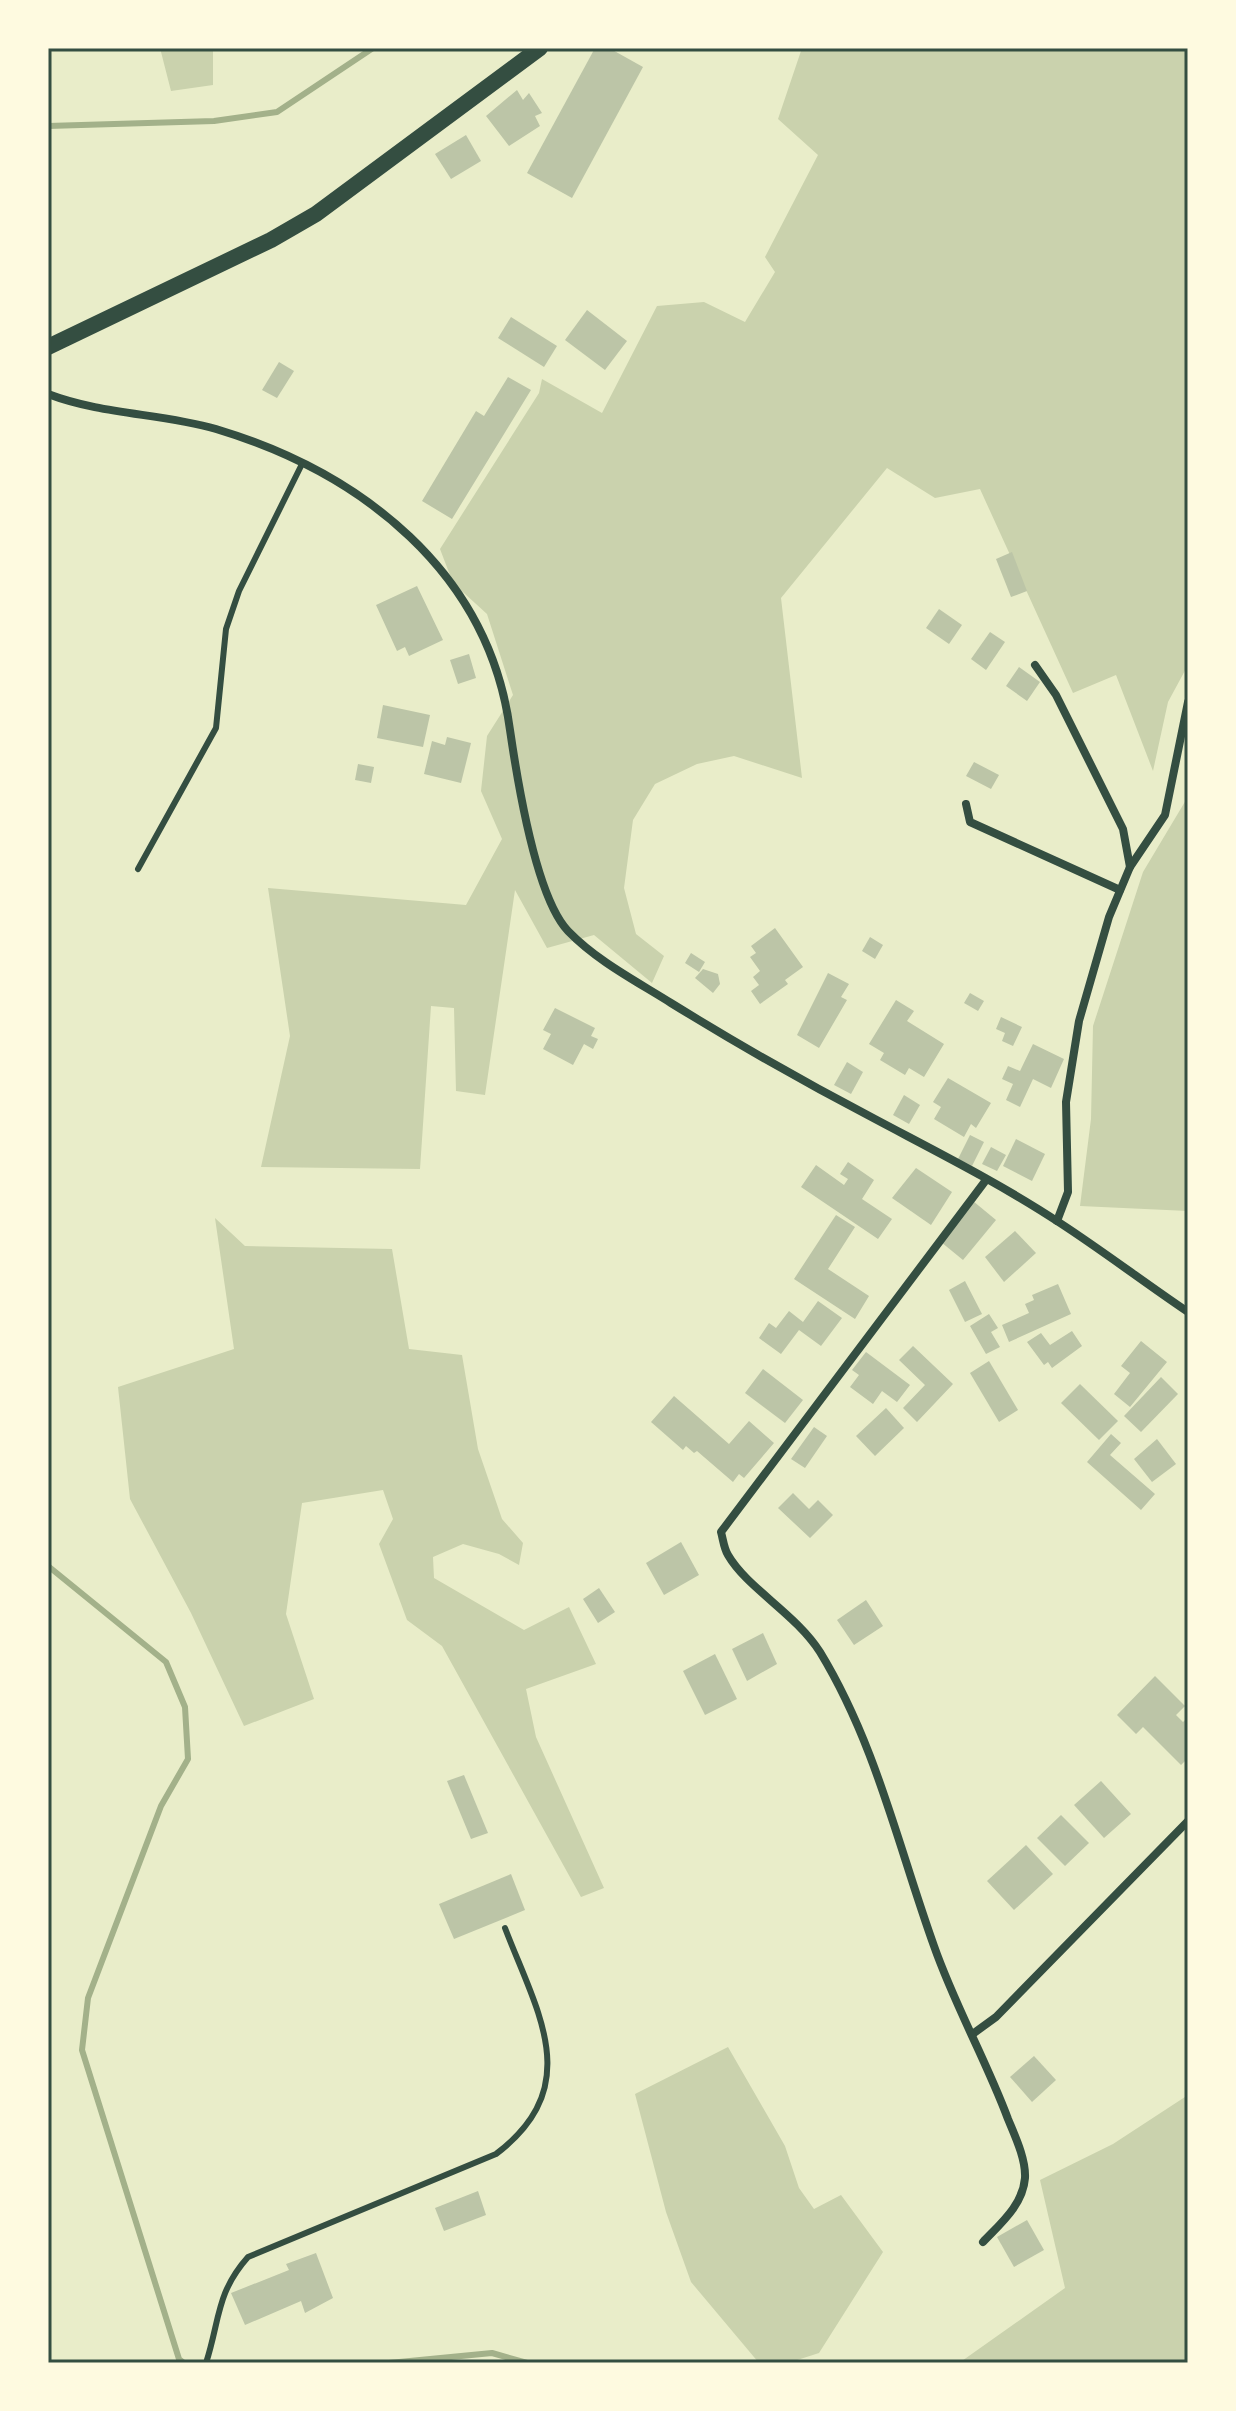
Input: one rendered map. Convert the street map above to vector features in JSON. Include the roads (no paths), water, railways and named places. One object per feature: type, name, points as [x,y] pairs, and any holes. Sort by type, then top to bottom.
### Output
[{"type":"main road","points":[[48,347],[271,240],[316,214],[540,48]]},
{"type":"street","points":[[48,394],[111,413],[215,429],[334,478],[377,508],[430,553],[480,628],[506,698],[516,772],[539,874],[565,929],[610,965],[793,1078],[1057,1221],[1188,1312]]},
{"type":"street","points":[[1035,665],[1056,695],[1123,829],[1130,867]]},
{"type":"street","points":[[1057,1221],[1068,1192],[1066,1102],[1079,1021],[1120,890],[1130,867],[1165,815],[1188,702]]},
{"type":"street","points":[[966,804],[970,822],[1120,890]]},
{"type":"street","points":[[983,2242],[1017,2205],[1025,2177],[1019,2147],[974,2033],[957,2004],[934,1946],[878,1771],[851,1707],[818,1649],[791,1615],[728,1555],[721,1532],[986,1180]]},
{"type":"street","points":[[974,2033],[996,2017],[1188,1821]]},
{"type":"lane","points":[[138,869],[216,728],[226,629],[239,591],[302,464]]},
{"type":"lane","points":[[207,2361],[219,2302],[233,2273],[248,2257],[496,2154],[519,2137],[536,2108],[549,2075],[548,2044],[505,1928]]},
{"type":"waterway","points":[[48,126],[214,121],[277,112],[373,48]]},
{"type":"waterway","points":[[48,1566],[166,1662],[185,1707],[188,1759],[161,1806],[88,1998],[82,2050],[179,2359],[184,2363]]},
{"type":"waterway","points":[[389,2363],[492,2353],[527,2363]]}]
